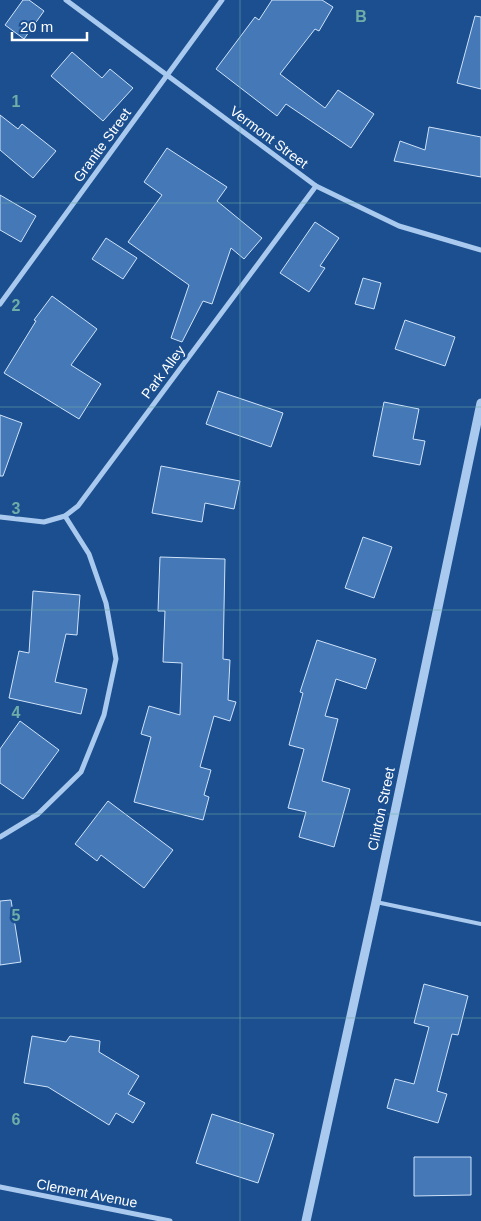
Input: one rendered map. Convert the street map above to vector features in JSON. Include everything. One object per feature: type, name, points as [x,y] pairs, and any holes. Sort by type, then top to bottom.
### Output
[{"type":"street","name":"Vermont Street","points":[[66,0],[316,186],[399,226],[481,250]]},
{"type":"street","name":"Granite Street","points":[[0,304],[222,0]]},
{"type":"street","name":"Park Alley","points":[[0,517],[44,522],[65,516],[78,506],[316,186]]},
{"type":"street","name":"Clinton Street","points":[[306,1221],[376,902],[481,403]]},
{"type":"street","points":[[0,837],[38,814],[81,772],[104,716],[116,659],[106,603],[89,554],[65,516]]},
{"type":"street","name":"Clement Avenue","points":[[0,1187],[170,1221]]},
{"type":"lane","points":[[376,902],[481,924]]},
{"type":"building","points":[[23,0],[29,0],[44,11],[24,39],[5,25]]},
{"type":"building","points":[[272,0],[322,0],[333,7],[319,31],[315,29],[280,74],[325,108],[338,90],[374,114],[351,148],[286,104],[277,116],[216,69],[255,17],[259,20]]},
{"type":"building","points":[[475,16],[481,17],[481,89],[457,83]]},
{"type":"building","points":[[72,52],[102,78],[110,69],[133,88],[103,121],[51,76]]},
{"type":"building","points":[[0,115],[18,129],[22,124],[56,151],[33,178],[0,150]]},
{"type":"building","points":[[429,127],[481,137],[481,177],[394,161],[400,141],[425,150]]},
{"type":"building","points":[[167,148],[227,187],[217,201],[262,238],[244,259],[231,248],[212,304],[203,301],[182,342],[171,338],[189,285],[128,242],[162,195],[144,182]]},
{"type":"building","points":[[0,195],[36,216],[21,242],[0,230]]},
{"type":"building","points":[[315,222],[339,238],[320,266],[325,268],[309,292],[280,273]]},
{"type":"building","points":[[106,238],[137,258],[123,279],[92,259]]},
{"type":"building","points":[[363,278],[381,283],[374,309],[355,304]]},
{"type":"building","points":[[52,296],[97,329],[71,365],[101,384],[79,419],[4,373],[36,321],[34,320]]},
{"type":"building","points":[[405,320],[455,337],[445,366],[395,349]]},
{"type":"building","points":[[218,391],[283,413],[271,447],[206,424]]},
{"type":"building","points":[[384,402],[419,409],[413,439],[425,441],[420,465],[373,456]]},
{"type":"building","points":[[0,415],[22,423],[3,476],[0,476]]},
{"type":"building","points":[[161,466],[240,481],[234,509],[205,503],[202,522],[152,513]]},
{"type":"building","points":[[363,537],[392,547],[374,598],[345,588]]},
{"type":"building","points":[[160,557],[225,559],[223,659],[230,660],[228,700],[236,702],[230,721],[214,716],[200,767],[211,770],[204,795],[209,797],[203,820],[134,802],[151,737],[141,734],[149,706],[180,715],[182,663],[163,662],[165,611],[158,611]]},
{"type":"building","points":[[33,591],[80,595],[77,635],[66,634],[55,682],[87,689],[81,714],[9,698],[19,651],[29,653]]},
{"type":"building","points":[[317,640],[376,659],[366,689],[336,679],[325,716],[338,719],[322,781],[350,789],[334,847],[299,837],[306,812],[288,808],[304,749],[289,745],[303,693],[300,692]]},
{"type":"building","points":[[20,721],[59,750],[23,799],[0,783],[0,749]]},
{"type":"building","points":[[108,801],[173,850],[144,888],[101,855],[97,861],[75,844]]},
{"type":"building","points":[[11,900],[21,962],[0,965],[0,901]]},
{"type":"building","points":[[424,984],[468,996],[458,1035],[452,1034],[437,1091],[447,1094],[438,1123],[387,1108],[395,1079],[414,1084],[429,1027],[414,1023]]},
{"type":"building","points":[[32,1036],[66,1042],[70,1036],[100,1041],[99,1052],[139,1076],[128,1094],[145,1103],[133,1123],[116,1113],[109,1125],[48,1087],[24,1083]]},
{"type":"building","points":[[212,1114],[274,1134],[258,1183],[196,1163]]},
{"type":"building","points":[[414,1157],[471,1157],[471,1195],[414,1196]]}]
